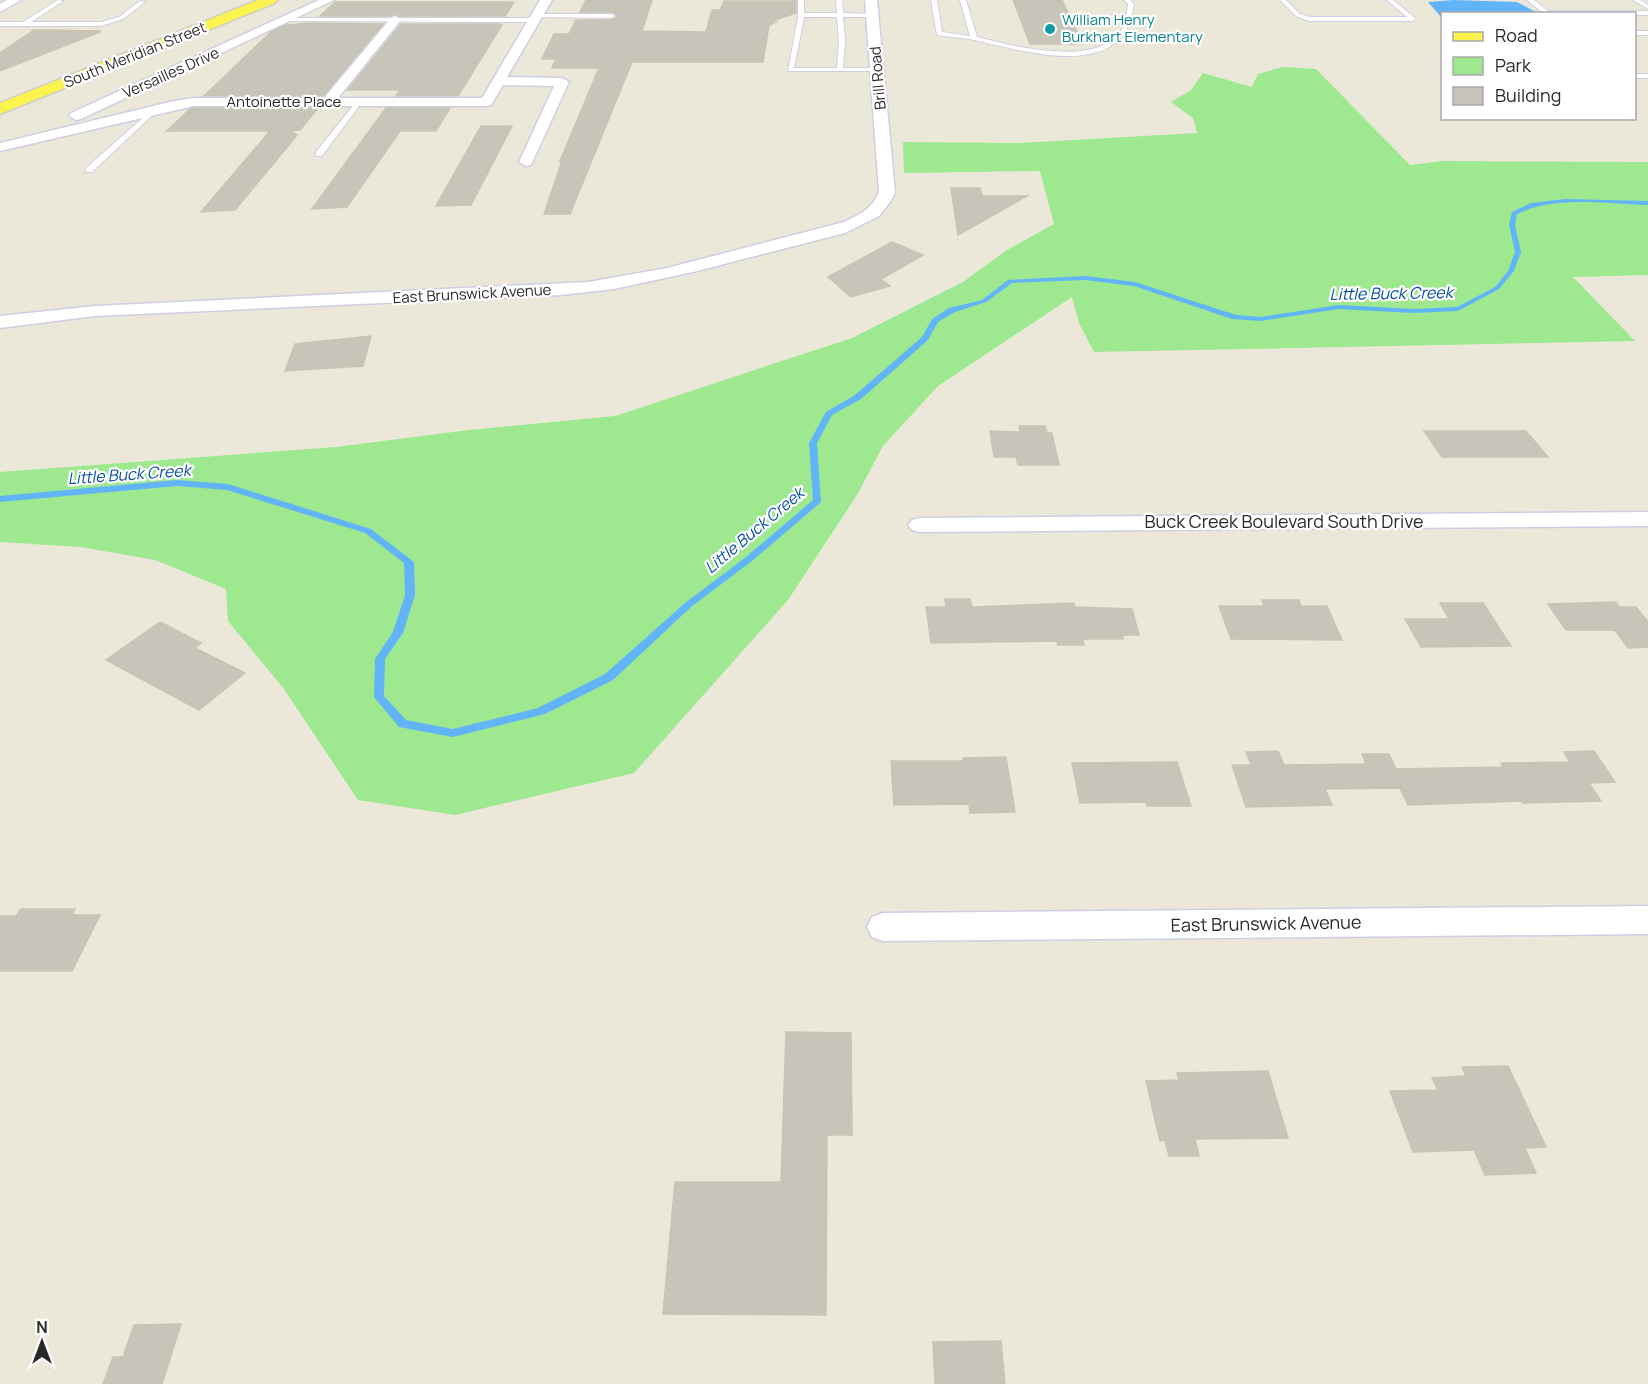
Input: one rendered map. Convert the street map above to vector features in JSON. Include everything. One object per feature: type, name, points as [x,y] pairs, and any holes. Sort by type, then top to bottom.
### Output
[{"type":"main road","name":"South Meridian Street","points":[[0,109],[270,0]]},
{"type":"street","points":[[0,9],[15,0]]},
{"type":"street","name":"Versailles Drive","points":[[7,145],[221,51],[251,33],[328,0]]},
{"type":"street","points":[[526,162],[562,82],[498,81],[546,0]]},
{"type":"street","name":"Brill Road","points":[[872,0],[884,156]]},
{"type":"street","points":[[328,102],[394,20]]},
{"type":"street","name":"Antoinette Place","points":[[7,145],[194,102],[486,102],[498,81]]},
{"type":"street","name":"East Brunswick Avenue","points":[[0,322],[83,312],[561,290],[632,281],[854,224],[876,211],[885,200],[887,188],[884,156]]},
{"type":"street","name":"Buck Creek Boulevard South Drive","points":[[920,525],[1648,519]]},
{"type":"street","name":"East Brunswick Avenue","points":[[883,927],[1648,920]]},
{"type":"lane","points":[[801,0],[801,15],[790,70],[877,70]]},
{"type":"lane","points":[[839,0],[840,70]]},
{"type":"lane","points":[[934,0],[939,34],[974,38],[1011,49],[1066,53],[1108,47],[1120,39],[1131,12],[1131,4],[1127,0]]},
{"type":"lane","points":[[963,0],[974,38]]},
{"type":"lane","points":[[1283,0],[1298,15],[1309,19],[1413,19],[1390,0]]},
{"type":"lane","points":[[1530,0],[1547,12]]},
{"type":"lane","points":[[1636,0],[1648,7]]},
{"type":"lane","points":[[24,24],[60,1]]},
{"type":"lane","points":[[0,24],[108,23],[122,18],[142,2]]},
{"type":"lane","points":[[801,15],[873,15]]},
{"type":"lane","points":[[283,20],[612,16]]},
{"type":"lane","points":[[319,154],[359,102]]},
{"type":"lane","points":[[89,170],[156,109]]},
{"type":"green space","points":[[1282,67],[1316,69],[1410,165],[1442,161],[1648,162],[1648,275],[1573,277],[1635,341],[1094,352],[1079,323],[1072,297],[938,386],[883,446],[857,495],[788,600],[634,773],[455,815],[358,800],[284,689],[228,621],[226,589],[155,560],[80,547],[0,542],[0,472],[336,447],[469,430],[615,416],[852,338],[963,282],[1007,250],[1054,224],[1040,171],[904,173],[903,142],[1019,143],[1197,133],[1193,118],[1171,102],[1191,90],[1203,73],[1252,87],[1258,74]]},
{"type":"water","points":[[1453,0],[1517,2],[1536,12],[1441,12],[1441,17],[1428,2]]},
{"type":"building","points":[[586,0],[652,0],[642,31],[706,32],[712,10],[720,10],[724,1],[796,1],[796,13],[772,21],[776,22],[769,25],[763,62],[632,62],[570,214],[544,214],[562,161],[560,161],[599,68],[552,68],[556,59],[542,59],[554,34],[569,34],[576,20],[612,20],[617,17],[612,12],[580,12]]},
{"type":"building","name":"William Henry Burkhart Elementary","points":[[1013,0],[1062,0],[1083,44],[1030,44]]},
{"type":"building","points":[[335,2],[514,2],[505,16],[320,16]]},
{"type":"building","points":[[383,24],[323,96],[204,96],[271,32],[286,25]]},
{"type":"building","points":[[401,24],[502,25],[458,96],[396,96],[400,90],[348,90]]},
{"type":"building","points":[[34,30],[100,32],[0,71],[0,53]]},
{"type":"building","points":[[318,108],[300,130],[291,130],[297,135],[235,210],[201,212],[270,131],[167,131],[190,109]]},
{"type":"building","points":[[386,108],[450,108],[436,131],[400,131],[347,207],[312,209]]},
{"type":"building","points":[[481,126],[512,126],[471,205],[436,206]]},
{"type":"building","points":[[951,188],[980,188],[982,196],[1027,196],[958,235]]},
{"type":"building","points":[[892,242],[923,255],[881,279],[890,286],[851,297],[828,277]]},
{"type":"building","points":[[371,336],[363,366],[285,371],[295,344]]},
{"type":"building","points":[[1019,426],[1045,426],[1047,433],[1052,433],[1059,465],[1018,465],[1016,457],[994,457],[990,431],[1020,432]]},
{"type":"building","points":[[1424,431],[1526,431],[1548,457],[1442,457]]},
{"type":"building","points":[[945,599],[970,599],[972,607],[1074,603],[1075,607],[1132,609],[1139,635],[1122,635],[1123,639],[1083,639],[1084,645],[1058,645],[1057,641],[931,643],[926,607],[946,607]]},
{"type":"building","points":[[1262,600],[1299,600],[1301,606],[1327,606],[1342,640],[1231,639],[1219,606],[1264,606]]},
{"type":"building","points":[[1616,602],[1619,607],[1636,607],[1648,622],[1648,647],[1628,648],[1615,630],[1566,630],[1548,604]]},
{"type":"building","points":[[1440,603],[1483,603],[1511,646],[1421,647],[1405,619],[1449,619]]},
{"type":"building","points":[[160,622],[201,643],[195,648],[245,673],[199,710],[106,660]]},
{"type":"building","points":[[1278,751],[1284,765],[1366,764],[1362,754],[1389,754],[1396,769],[1503,767],[1501,763],[1570,762],[1564,752],[1594,751],[1615,782],[1589,783],[1601,801],[1408,805],[1400,788],[1325,789],[1332,805],[1246,807],[1232,765],[1251,765],[1246,752]]},
{"type":"building","points":[[1006,757],[1015,812],[970,813],[969,804],[894,805],[891,761],[963,761],[963,758]]},
{"type":"building","points":[[1177,762],[1191,806],[1147,806],[1146,802],[1080,803],[1072,763]]},
{"type":"building","points":[[21,909],[75,909],[72,915],[100,915],[72,971],[0,971],[0,916],[16,916]]},
{"type":"building","points":[[786,1032],[851,1033],[852,1135],[827,1135],[826,1315],[663,1314],[675,1182],[781,1182]]},
{"type":"building","points":[[1508,1066],[1546,1147],[1525,1148],[1536,1173],[1485,1175],[1474,1150],[1413,1152],[1390,1091],[1438,1090],[1432,1078],[1466,1076],[1462,1067]]},
{"type":"building","points":[[1268,1071],[1288,1138],[1195,1139],[1199,1156],[1169,1156],[1165,1140],[1160,1141],[1146,1081],[1179,1080],[1177,1073]]},
{"type":"building","points":[[181,1324],[162,1384],[103,1384],[113,1357],[123,1357],[134,1325]]},
{"type":"building","points":[[1001,1341],[1005,1384],[935,1384],[933,1342]]},
{"type":"waterway","name":"Little Buck Creek","points":[[0,499],[177,483],[228,487],[368,531],[409,562],[410,595],[398,633],[380,659],[379,697],[403,724],[453,733],[541,711],[609,677],[688,605],[749,559],[817,501],[813,443],[829,414],[858,397],[925,338],[935,321],[952,310],[984,301],[1010,281],[1085,278],[1135,284],[1235,317],[1261,319],[1339,307],[1413,311],[1458,309],[1497,288],[1511,271],[1518,252],[1512,225],[1514,213],[1531,205],[1565,201],[1648,203]]},
{"type":"place","name":"William Henry Burkhart Elementary","points":[[1050,29]]}]
